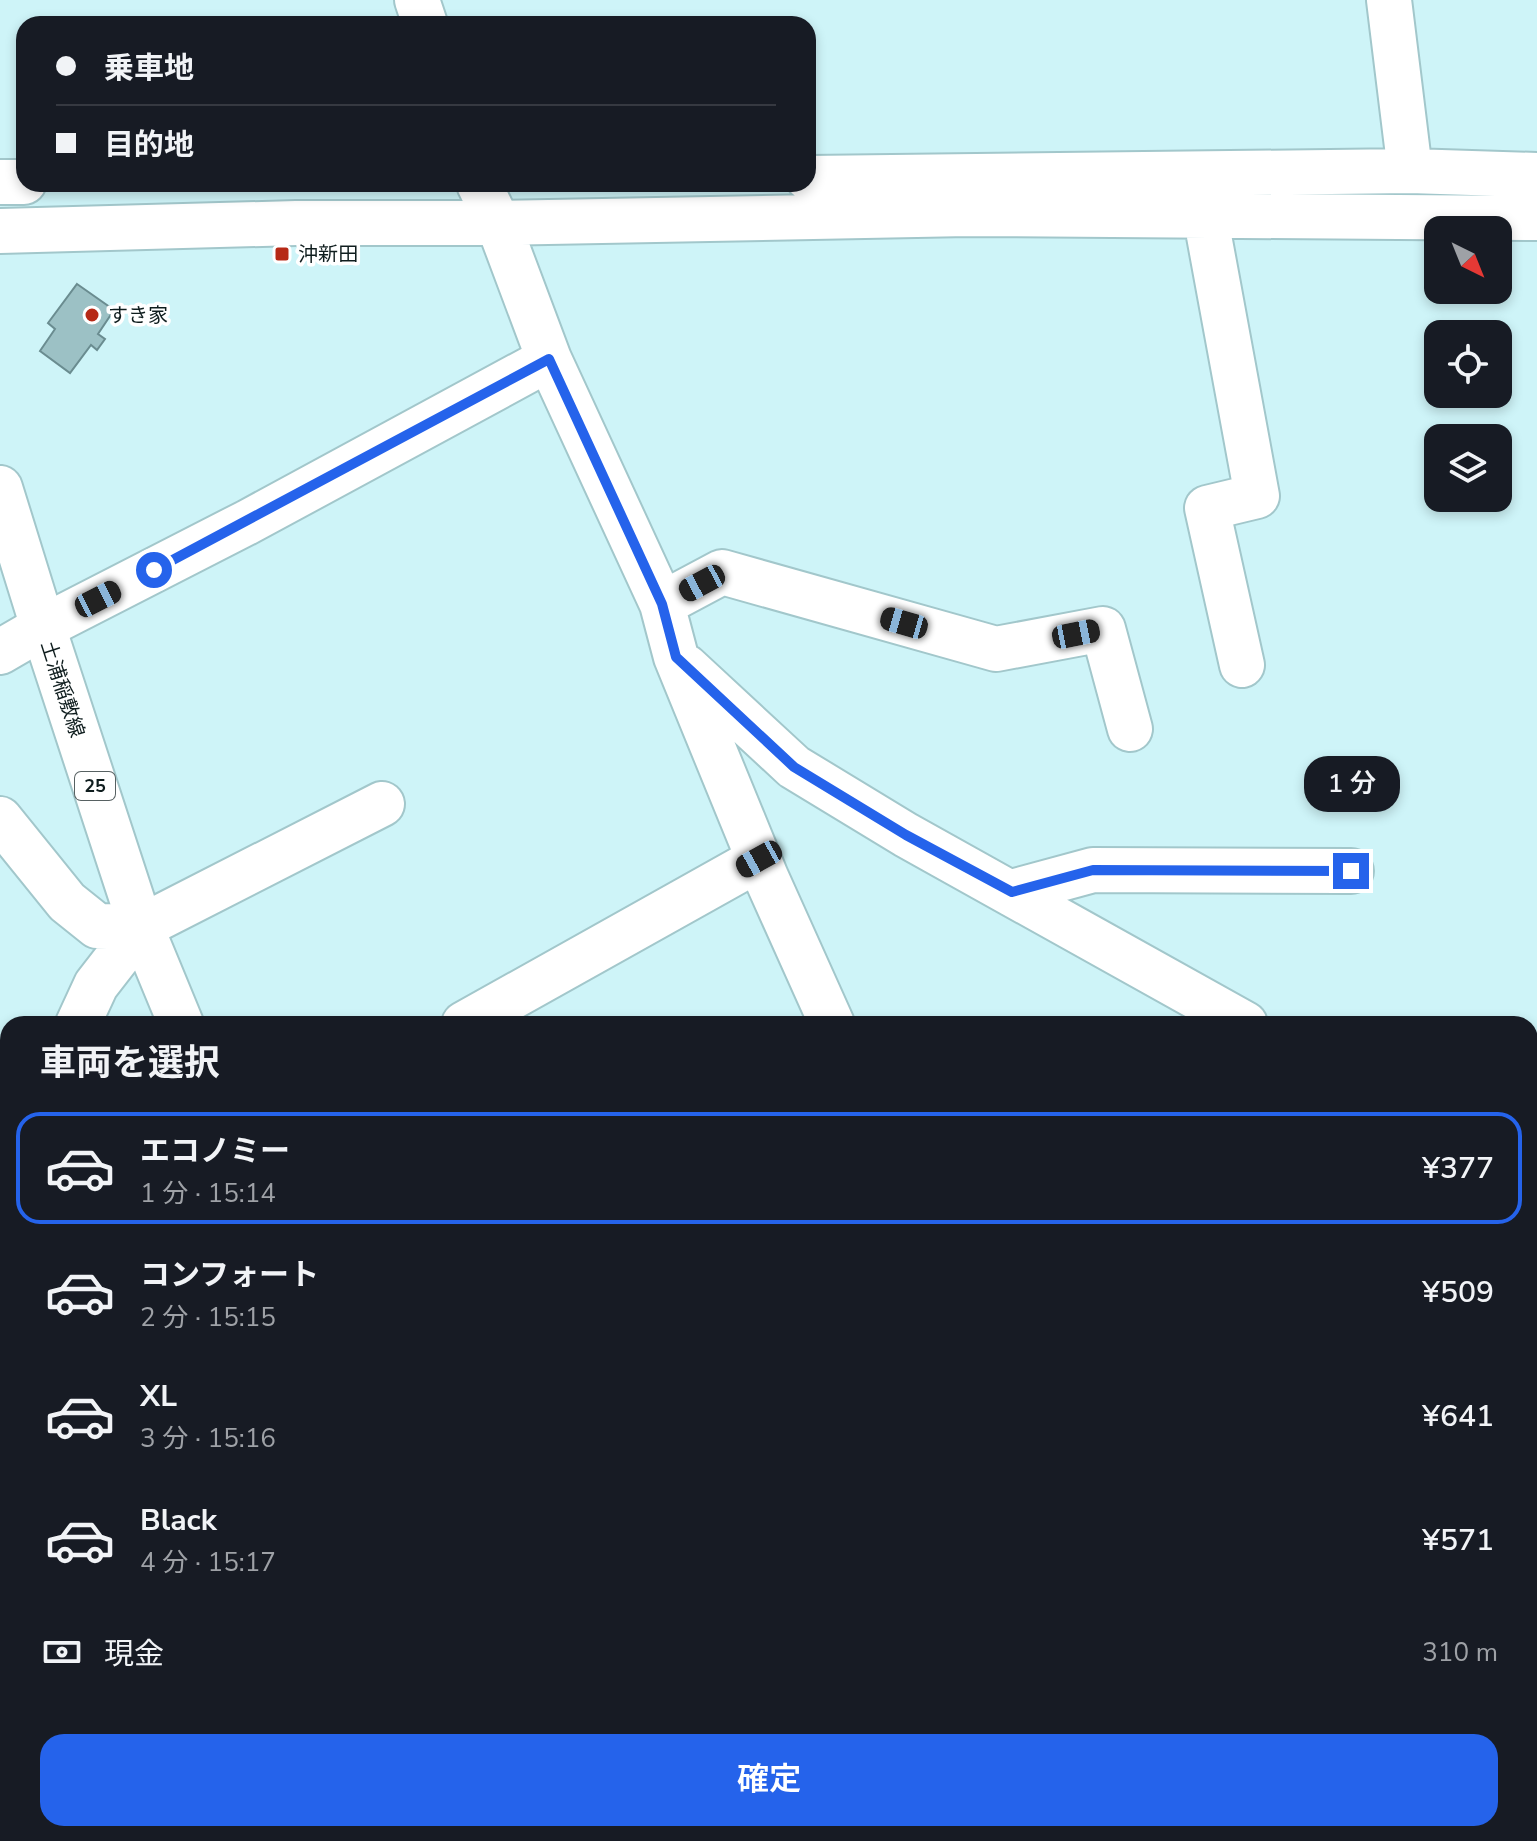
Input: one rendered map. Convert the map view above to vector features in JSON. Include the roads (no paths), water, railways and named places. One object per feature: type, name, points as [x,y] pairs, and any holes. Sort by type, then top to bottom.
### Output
[{"type":"street","points":[[1389,0],[1410,171]]},
{"type":"street","points":[[816,178],[1410,171],[1537,175]]},
{"type":"street","points":[[483,192],[498,223],[549,359],[662,604],[676,657],[759,859],[828,1016]]},
{"type":"street","points":[[0,231],[296,223],[498,223],[968,214],[1537,218]]},
{"type":"street","points":[[1205,214],[1257,496],[1207,508],[1242,665]]},
{"type":"street","points":[[0,652],[549,359]]},
{"type":"street","name":"土浦稲敷線","points":[[0,488],[141,927],[178,1016]]},
{"type":"street","points":[[662,604],[722,572],[996,649],[1103,629],[1130,729]]},
{"type":"street","points":[[676,657],[794,767],[906,835],[1231,1016]]},
{"type":"street","points":[[82,1016],[96,985],[141,927],[382,804]]},
{"type":"street","points":[[0,819],[67,902],[97,926],[141,927]]},
{"type":"street","points":[[478,1016],[759,859]]},
{"type":"street","points":[[1012,892],[1093,870],[1351,871]]},
{"type":"place","name":"沖新田","points":[[282,254]]},
{"type":"place","name":"すき家","points":[[92,315]]}]
